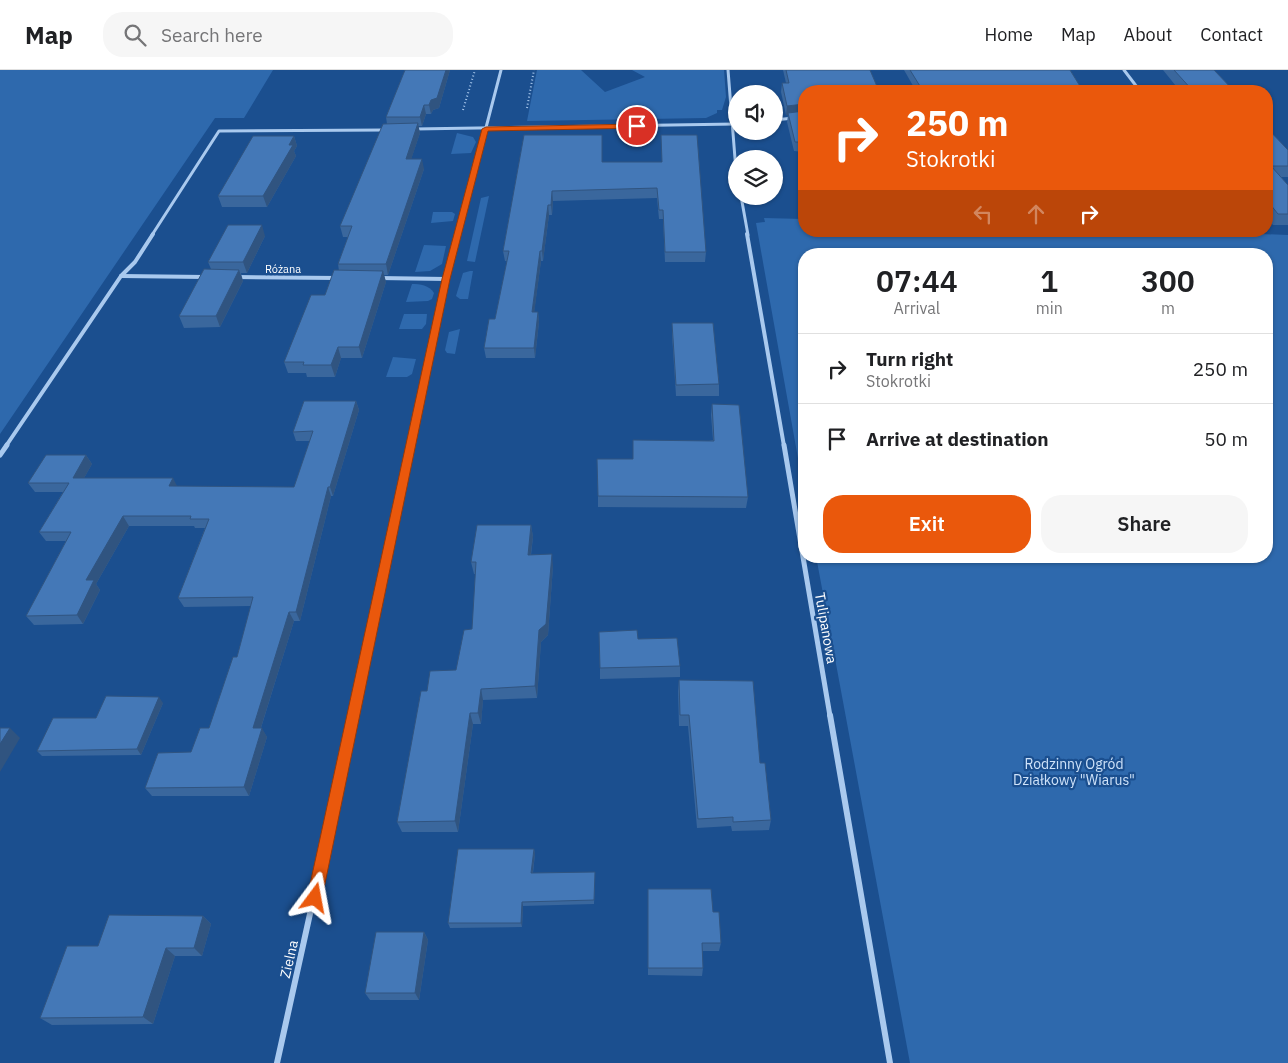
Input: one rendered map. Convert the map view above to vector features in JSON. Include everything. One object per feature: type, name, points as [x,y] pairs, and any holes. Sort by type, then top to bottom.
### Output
[{"type":"street","name":"Zielna","points":[[277,1063],[336,806],[446,279],[501,70]]},
{"type":"street","points":[[728,70],[730,85]]},
{"type":"street","points":[[1124,70],[1135,85]]},
{"type":"street","points":[[783,119],[798,117]]},
{"type":"street","points":[[407,130],[728,124]]},
{"type":"street","points":[[0,455],[121,276],[135,262],[220,131],[387,130]]},
{"type":"street","name":"Tulipanowa","points":[[743,205],[798,528]]},
{"type":"street","points":[[121,276],[210,277]]},
{"type":"street","name":"Różana","points":[[229,277],[347,278]]},
{"type":"street","points":[[377,278],[446,279]]},
{"type":"street","name":"Tulipanowa","points":[[804,563],[890,1063]]},
{"type":"path","points":[[456,129],[475,70]]},
{"type":"path","points":[[523,129],[534,70]]},
{"type":"green space","points":[[0,70],[273,70],[244,118],[215,118],[0,434]]},
{"type":"green space","points":[[537,70],[581,70],[605,92],[645,77],[632,70],[724,70],[726,97],[722,110],[717,110],[717,113],[706,118],[527,121]]},
{"type":"green space","points":[[457,133],[473,137],[476,142],[471,153],[451,154]]},
{"type":"green space","points":[[489,196],[475,262],[467,261],[481,198]]},
{"type":"green space","points":[[433,212],[452,212],[455,214],[453,221],[431,223]]},
{"type":"green space","name":"Rodzinny Ogród Działkowy \"Wiarus\"","points":[[764,218],[798,219],[798,237],[1273,237],[1273,234],[1288,235],[1288,1063],[910,1063],[817,563],[1273,563],[1273,248],[798,248],[798,458],[756,223],[765,222]]},
{"type":"green space","points":[[424,245],[446,246],[442,264],[430,271],[415,272]]},
{"type":"green space","points":[[473,271],[468,299],[460,299],[456,296],[463,273]]},
{"type":"green space","points":[[412,284],[430,288],[434,293],[432,299],[428,301],[406,302]]},
{"type":"green space","points":[[404,314],[427,314],[426,324],[422,329],[399,329]]},
{"type":"green space","points":[[460,329],[455,354],[447,353],[445,350],[449,332]]},
{"type":"green space","points":[[393,357],[416,359],[412,374],[407,377],[386,377]]},
{"type":"building","points":[[405,70],[446,70],[437,98],[431,100],[429,105],[424,105],[420,117],[386,117]]},
{"type":"building","points":[[786,70],[870,70],[876,85],[798,85],[798,105],[787,106],[782,83],[789,83]]},
{"type":"building","points":[[910,70],[1070,70],[1079,85],[919,85]]},
{"type":"building","points":[[1174,70],[1214,70],[1228,85],[1188,85]]},
{"type":"building","points":[[798,112],[798,142],[795,142],[788,113]]},
{"type":"building","points":[[418,123],[406,159],[422,159],[386,264],[338,264],[352,226],[340,226],[383,124]]},
{"type":"building","points":[[1273,134],[1288,150],[1288,166],[1273,166]]},
{"type":"building","points":[[524,135],[602,135],[602,162],[662,162],[661,135],[697,135],[706,252],[665,252],[663,210],[659,210],[657,188],[552,191],[551,205],[548,205],[542,251],[540,251],[532,312],[538,312],[534,348],[484,348],[489,319],[495,319],[509,251],[503,251]]},
{"type":"building","points":[[253,136],[294,136],[289,145],[293,145],[263,196],[218,196]]},
{"type":"building","points":[[1273,168],[1288,185],[1288,214],[1278,214],[1273,208]]},
{"type":"building","points":[[228,225],[262,225],[243,262],[208,262]]},
{"type":"building","points":[[204,269],[239,270],[216,316],[179,316]]},
{"type":"building","points":[[334,270],[383,271],[359,347],[338,347],[331,365],[303,365],[304,362],[284,362],[311,295],[325,295]]},
{"type":"building","points":[[672,323],[713,323],[719,384],[676,385]]},
{"type":"building","points":[[304,401],[356,401],[330,487],[328,487],[296,612],[289,612],[253,728],[262,728],[244,787],[145,788],[158,753],[191,752],[200,728],[209,728],[233,657],[237,657],[253,597],[178,598],[209,519],[190,519],[191,516],[123,516],[86,580],[94,580],[77,615],[26,616],[71,532],[39,532],[69,483],[28,483],[46,455],[86,455],[73,478],[173,478],[169,486],[294,487],[313,431],[293,432]]},
{"type":"building","points":[[712,404],[739,405],[748,497],[598,496],[597,459],[633,459],[633,440],[714,441]]},
{"type":"building","points":[[477,525],[531,525],[528,555],[552,554],[546,624],[539,630],[535,686],[481,689],[478,713],[470,713],[455,821],[397,822],[421,691],[427,691],[430,671],[456,670],[464,630],[472,629],[476,562],[471,562]]},
{"type":"building","points":[[637,630],[638,639],[677,638],[680,666],[600,668],[599,632]]},
{"type":"building","points":[[679,680],[753,681],[760,763],[765,763],[771,820],[733,822],[733,817],[698,819],[689,715],[680,715]]},
{"type":"building","points":[[106,696],[159,697],[137,749],[37,751],[53,718],[96,718]]},
{"type":"building","points":[[0,728],[10,728],[0,744]]},
{"type":"building","points":[[458,849],[534,849],[531,873],[595,872],[594,900],[522,902],[521,923],[448,923]]},
{"type":"building","points":[[648,889],[711,889],[713,912],[719,912],[721,943],[702,943],[703,968],[648,968]]},
{"type":"building","points":[[109,915],[203,916],[194,948],[166,948],[143,1017],[40,1018],[67,946],[98,946]]},
{"type":"building","points":[[376,932],[424,932],[415,993],[365,993]]},
{"type":"route","points":[[315,898],[446,279],[486,129],[637,126]]}]
